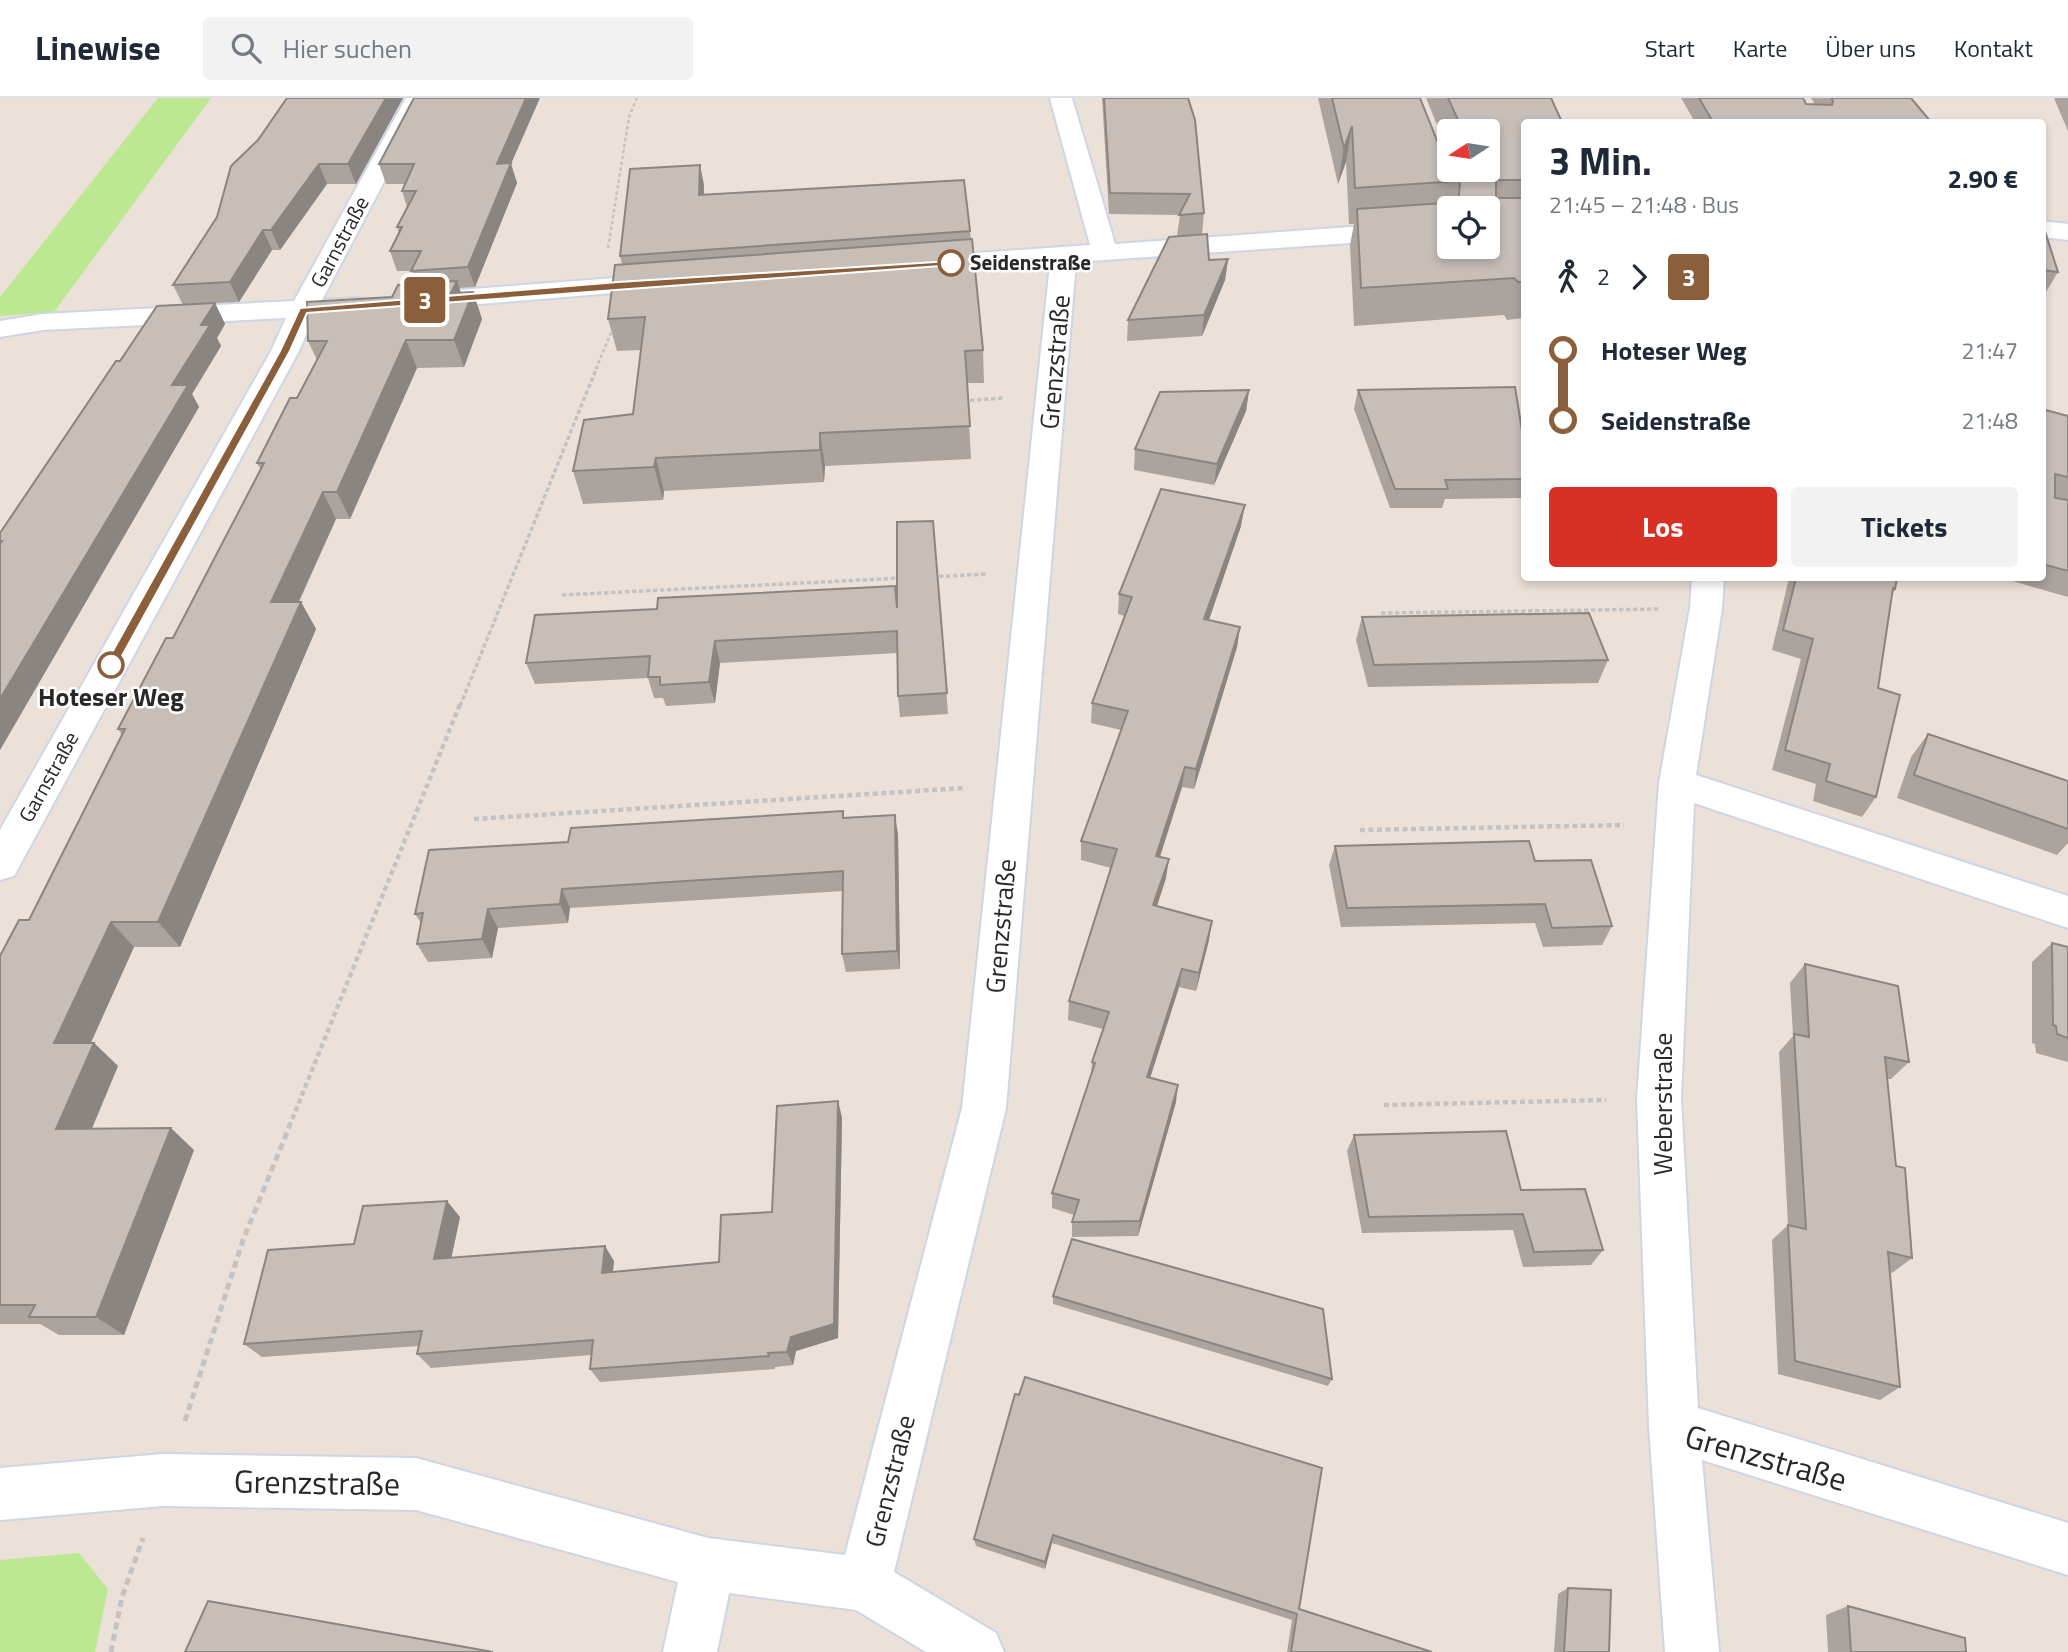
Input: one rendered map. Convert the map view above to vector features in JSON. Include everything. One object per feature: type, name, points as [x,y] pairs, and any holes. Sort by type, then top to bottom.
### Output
[{"type":"street","name":"Garnstraße","points":[[0,865],[285,351],[303,310],[417,98]]},
{"type":"street","points":[[1060,98],[1105,252]]},
{"type":"street","points":[[896,267],[1437,229]]},
{"type":"street","points":[[2046,229],[2068,232]]},
{"type":"street","name":"Grenzstraße","points":[[864,1584],[984,1108],[1053,396],[1064,256]]},
{"type":"street","points":[[0,329],[43,322],[303,310],[688,281]]},
{"type":"street","name":"Weberstraße","points":[[1674,1426],[1659,1099],[1677,783],[1707,593]]},
{"type":"street","points":[[1677,783],[2068,912]]},
{"type":"street","name":"Grenzstraße","points":[[1692,1652],[1674,1426],[2068,1549]]},
{"type":"street","name":"Grenzstraße","points":[[0,1493],[163,1480],[416,1484],[708,1564],[864,1584],[978,1652]]},
{"type":"street","points":[[690,1652],[708,1564]]},
{"type":"path","points":[[111,1652],[122,1597],[198,1388],[243,1240],[619,311],[618,285],[606,265],[629,117],[637,98]]},
{"type":"path","points":[[958,401],[1053,396]]},
{"type":"path","points":[[925,577],[1036,572]]},
{"type":"path","points":[[562,595],[911,578]]},
{"type":"path","points":[[1381,613],[1707,593]]},
{"type":"path","points":[[474,819],[1015,785]]},
{"type":"path","points":[[1360,830],[1674,824]]},
{"type":"path","points":[[1384,1105],[1659,1099]]},
{"type":"green space","points":[[158,98],[211,98],[54,312],[0,316],[0,297]]},
{"type":"green space","points":[[79,1553],[108,1589],[95,1652],[0,1652],[0,1560]]},
{"type":"building","points":[[287,98],[386,98],[348,164],[319,164],[271,230],[263,230],[230,282],[173,285],[217,217],[231,166],[258,140]]},
{"type":"building","points":[[414,98],[526,98],[497,164],[511,163],[468,267],[411,271],[421,251],[390,251],[402,227],[397,227],[416,191],[402,191],[414,164],[379,164]]},
{"type":"building","points":[[1104,98],[1188,98],[1195,120],[1204,213],[1179,215],[1190,194],[1110,193]]},
{"type":"building","points":[[1332,98],[1420,98],[1437,140],[1437,182],[1443,182],[1355,188],[1352,126],[1344,148]]},
{"type":"building","points":[[1448,98],[1551,98],[1561,119],[1521,119],[1521,180],[1500,180],[1500,119],[1458,119]]},
{"type":"building","points":[[1699,98],[1803,98],[1806,104],[1832,105],[1831,98],[1911,98],[1928,119],[1711,119]]},
{"type":"building","points":[[700,165],[699,195],[964,180],[970,231],[620,256],[630,169]]},
{"type":"building","points":[[1459,182],[1496,182],[1496,196],[1459,196]]},
{"type":"building","points":[[1500,198],[1521,198],[1521,282],[1514,278],[1361,288],[1357,209],[1437,203],[1437,259],[1500,259]]},
{"type":"building","points":[[1207,234],[1209,260],[1228,259],[1204,315],[1128,320],[1169,237]]},
{"type":"building","points":[[2046,234],[2058,272],[2046,270]]},
{"type":"building","points":[[972,239],[983,350],[965,351],[970,426],[820,433],[820,450],[656,458],[654,467],[573,471],[584,420],[633,414],[645,317],[608,319],[615,265]]},
{"type":"building","points":[[457,281],[451,293],[473,292],[454,340],[406,340],[337,492],[323,492],[271,602],[301,602],[158,922],[111,922],[54,1043],[94,1043],[56,1129],[171,1128],[96,1317],[29,1317],[35,1305],[0,1305],[0,956],[19,920],[29,920],[125,729],[118,729],[166,638],[173,638],[264,463],[257,463],[290,398],[297,398],[327,341],[308,341],[307,302],[392,297],[398,285]]},
{"type":"building","points":[[215,303],[201,325],[210,325],[172,385],[188,385],[0,699],[0,533],[116,361],[120,361],[157,306]]},
{"type":"building","points":[[1515,387],[1521,424],[1521,479],[1445,480],[1448,489],[1395,489],[1358,390]]},
{"type":"building","points":[[1249,390],[1217,464],[1135,449],[1160,392]]},
{"type":"building","points":[[2046,410],[2068,416],[2068,477],[2055,474],[2055,498],[2068,500],[2068,571],[2046,565]]},
{"type":"building","points":[[1161,489],[1245,505],[1204,619],[1240,627],[1196,769],[1185,767],[1156,856],[1169,859],[1153,905],[1212,921],[1199,973],[1182,969],[1147,1077],[1178,1085],[1140,1221],[1072,1222],[1079,1200],[1052,1193],[1109,1012],[1069,1001],[1117,849],[1081,841],[1128,711],[1092,703],[1132,597],[1119,594]]},
{"type":"building","points":[[933,521],[947,693],[898,696],[897,631],[715,641],[709,682],[660,685],[660,677],[648,677],[650,656],[526,663],[535,615],[657,609],[658,598],[895,586],[897,608],[897,522]]},
{"type":"building","points":[[1795,581],[1896,581],[1895,589],[1893,588],[1878,688],[1900,695],[1876,797],[1826,781],[1830,764],[1785,750],[1813,639],[1783,630]]},
{"type":"building","points":[[1589,613],[1608,660],[1374,665],[1362,617]]},
{"type":"building","points":[[1928,734],[2068,781],[2068,829],[1914,775]]},
{"type":"building","points":[[843,811],[843,818],[895,815],[897,951],[842,954],[843,871],[562,889],[560,904],[488,909],[482,939],[417,944],[423,913],[415,914],[429,850],[568,842],[571,828]]},
{"type":"building","points":[[1529,841],[1535,861],[1591,860],[1612,926],[1552,928],[1545,904],[1347,908],[1335,846]]},
{"type":"building","points":[[2052,943],[2068,947],[2068,1038],[2057,1034],[2056,1026],[2053,1025]]},
{"type":"building","points":[[1805,964],[1898,986],[1909,1062],[1885,1057],[1896,1166],[1905,1168],[1912,1258],[1888,1252],[1900,1387],[1795,1361],[1788,1225],[1806,1229],[1794,1034],[1809,1037]]},
{"type":"building","points":[[838,1101],[834,1324],[791,1337],[787,1352],[768,1353],[769,1356],[590,1369],[593,1340],[417,1354],[422,1331],[244,1344],[268,1250],[354,1244],[363,1206],[447,1201],[434,1259],[605,1246],[602,1273],[719,1262],[721,1215],[772,1212],[777,1106]]},
{"type":"building","points":[[1506,1131],[1521,1190],[1585,1189],[1603,1250],[1534,1252],[1523,1214],[1369,1217],[1354,1135]]},
{"type":"building","points":[[1072,1239],[1323,1309],[1332,1379],[1053,1296]]},
{"type":"building","points":[[1025,1377],[1322,1468],[1299,1609],[1432,1652],[1291,1652],[1297,1614],[1053,1535],[1045,1562],[974,1539],[1015,1394],[1019,1395]]},
{"type":"building","points":[[1568,1588],[1611,1590],[1609,1652],[1564,1652]]},
{"type":"building","points":[[208,1601],[493,1652],[185,1652]]},
{"type":"building","points":[[1848,1606],[1965,1638],[1966,1652],[1851,1652]]},
{"type":"bus line","name":"3","points":[[111,665],[285,351],[303,310],[618,285],[951,263]]},
{"type":"place","name":"Seidenstraße","points":[[951,263]]},
{"type":"place","name":"Hoteser Weg","points":[[111,665]]}]
